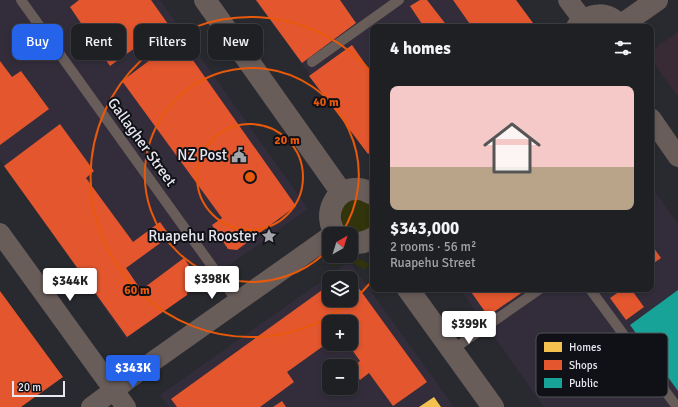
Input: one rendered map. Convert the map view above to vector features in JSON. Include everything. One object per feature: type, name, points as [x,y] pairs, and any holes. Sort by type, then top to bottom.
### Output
[{"type":"street","points":[[205,0],[342,193]]},
{"type":"street","points":[[568,0],[580,24],[591,16],[600,15],[608,17],[618,24]]},
{"type":"street","points":[[624,24],[657,0]]},
{"type":"street","points":[[654,122],[678,156]]},
{"type":"street","points":[[332,227],[329,216],[335,199],[342,193],[349,190],[357,189],[366,190],[370,192]]},
{"type":"street","points":[[0,233],[126,407]]},
{"type":"street","points":[[358,244],[370,240]]},
{"type":"street","points":[[91,407],[237,301],[322,246]]},
{"type":"street","points":[[410,292],[493,407]]},
{"type":"lane","name":"Gallagher Street","points":[[21,0],[237,301]]},
{"type":"lane","points":[[312,62],[388,3],[399,0]]},
{"type":"lane","points":[[452,350],[536,292]]},
{"type":"lane","points":[[592,292],[622,333]]},
{"type":"lane","points":[[668,396],[676,407]]},
{"type":"shaded area","points":[[0,0],[160,0],[177,24],[134,24],[134,60],[200,60],[200,56],[308,209],[126,339],[0,159]]},
{"type":"shaded area","points":[[255,0],[517,0],[533,24],[370,24],[370,152],[368,154]]},
{"type":"shaded area","points":[[678,32],[678,97],[654,63],[654,49]]},
{"type":"shaded area","points":[[654,190],[678,224],[678,407],[544,407],[537,397],[668,397],[668,333],[536,333],[536,396],[462,292],[654,292]]},
{"type":"shaded area","points":[[357,199],[366,202],[370,206],[369,228],[358,233],[358,227],[344,227],[340,216],[345,204]]},
{"type":"shaded area","points":[[358,258],[370,265],[364,269],[349,263],[358,263]]},
{"type":"shaded area","points":[[331,263],[341,263],[333,266]]},
{"type":"shaded area","points":[[346,264],[352,265],[356,271],[336,271]]},
{"type":"shaded area","points":[[358,273],[454,407],[169,407],[160,395],[322,281],[322,307],[358,307]]},
{"type":"building: Homes","points":[[434,397],[441,407],[419,407]]},
{"type":"building: Shops","points":[[79,0],[151,0],[168,24],[134,24],[134,49],[126,54],[126,24],[82,24],[70,7]]},
{"type":"building: Shops","points":[[256,0],[340,0],[356,23],[302,63]]},
{"type":"building: Shops","points":[[420,0],[427,0],[446,24],[422,24],[410,6]]},
{"type":"building: Shops","points":[[453,0],[516,0],[533,23],[533,24],[470,24]]},
{"type":"building: Shops","points":[[352,45],[370,71],[370,152],[368,154],[309,76]]},
{"type":"building: Shops","points":[[106,60],[118,60],[110,66]]},
{"type":"building: Shops","points":[[150,60],[193,60],[296,206],[237,250],[228,249],[212,225],[222,218],[122,81]]},
{"type":"building: Shops","points":[[0,61],[12,77],[21,71],[49,109],[0,145]]},
{"type":"building: Shops","points":[[60,124],[94,171],[86,178],[133,242],[160,222],[170,236],[126,268],[141,290],[184,258],[190,267],[187,295],[127,337],[4,166]]},
{"type":"building: Shops","points":[[654,248],[661,258],[654,263]]},
{"type":"building: Shops","points":[[358,287],[427,382],[393,406],[369,373],[360,380],[358,377],[358,363],[360,361],[353,351],[358,351],[358,315],[322,315],[322,347],[287,372],[294,382],[260,407],[177,407],[171,399],[322,290],[322,307],[358,307]]},
{"type":"building: Shops","points":[[0,291],[63,377],[21,407],[0,407]]},
{"type":"building: Shops","points":[[471,292],[523,292],[488,316]]},
{"type":"building: Shops","points":[[619,292],[633,292],[644,307],[626,320],[610,298]]},
{"type":"building: Shops","points":[[282,401],[286,407],[273,407]]},
{"type":"building: Public","points":[[678,290],[678,391],[668,377],[668,333],[636,333],[630,325]]},
{"type":"place","name":"NZ Post","points":[[239,155]]},
{"type":"place","name":"Ruapehu Rooster","points":[[269,236]]}]
